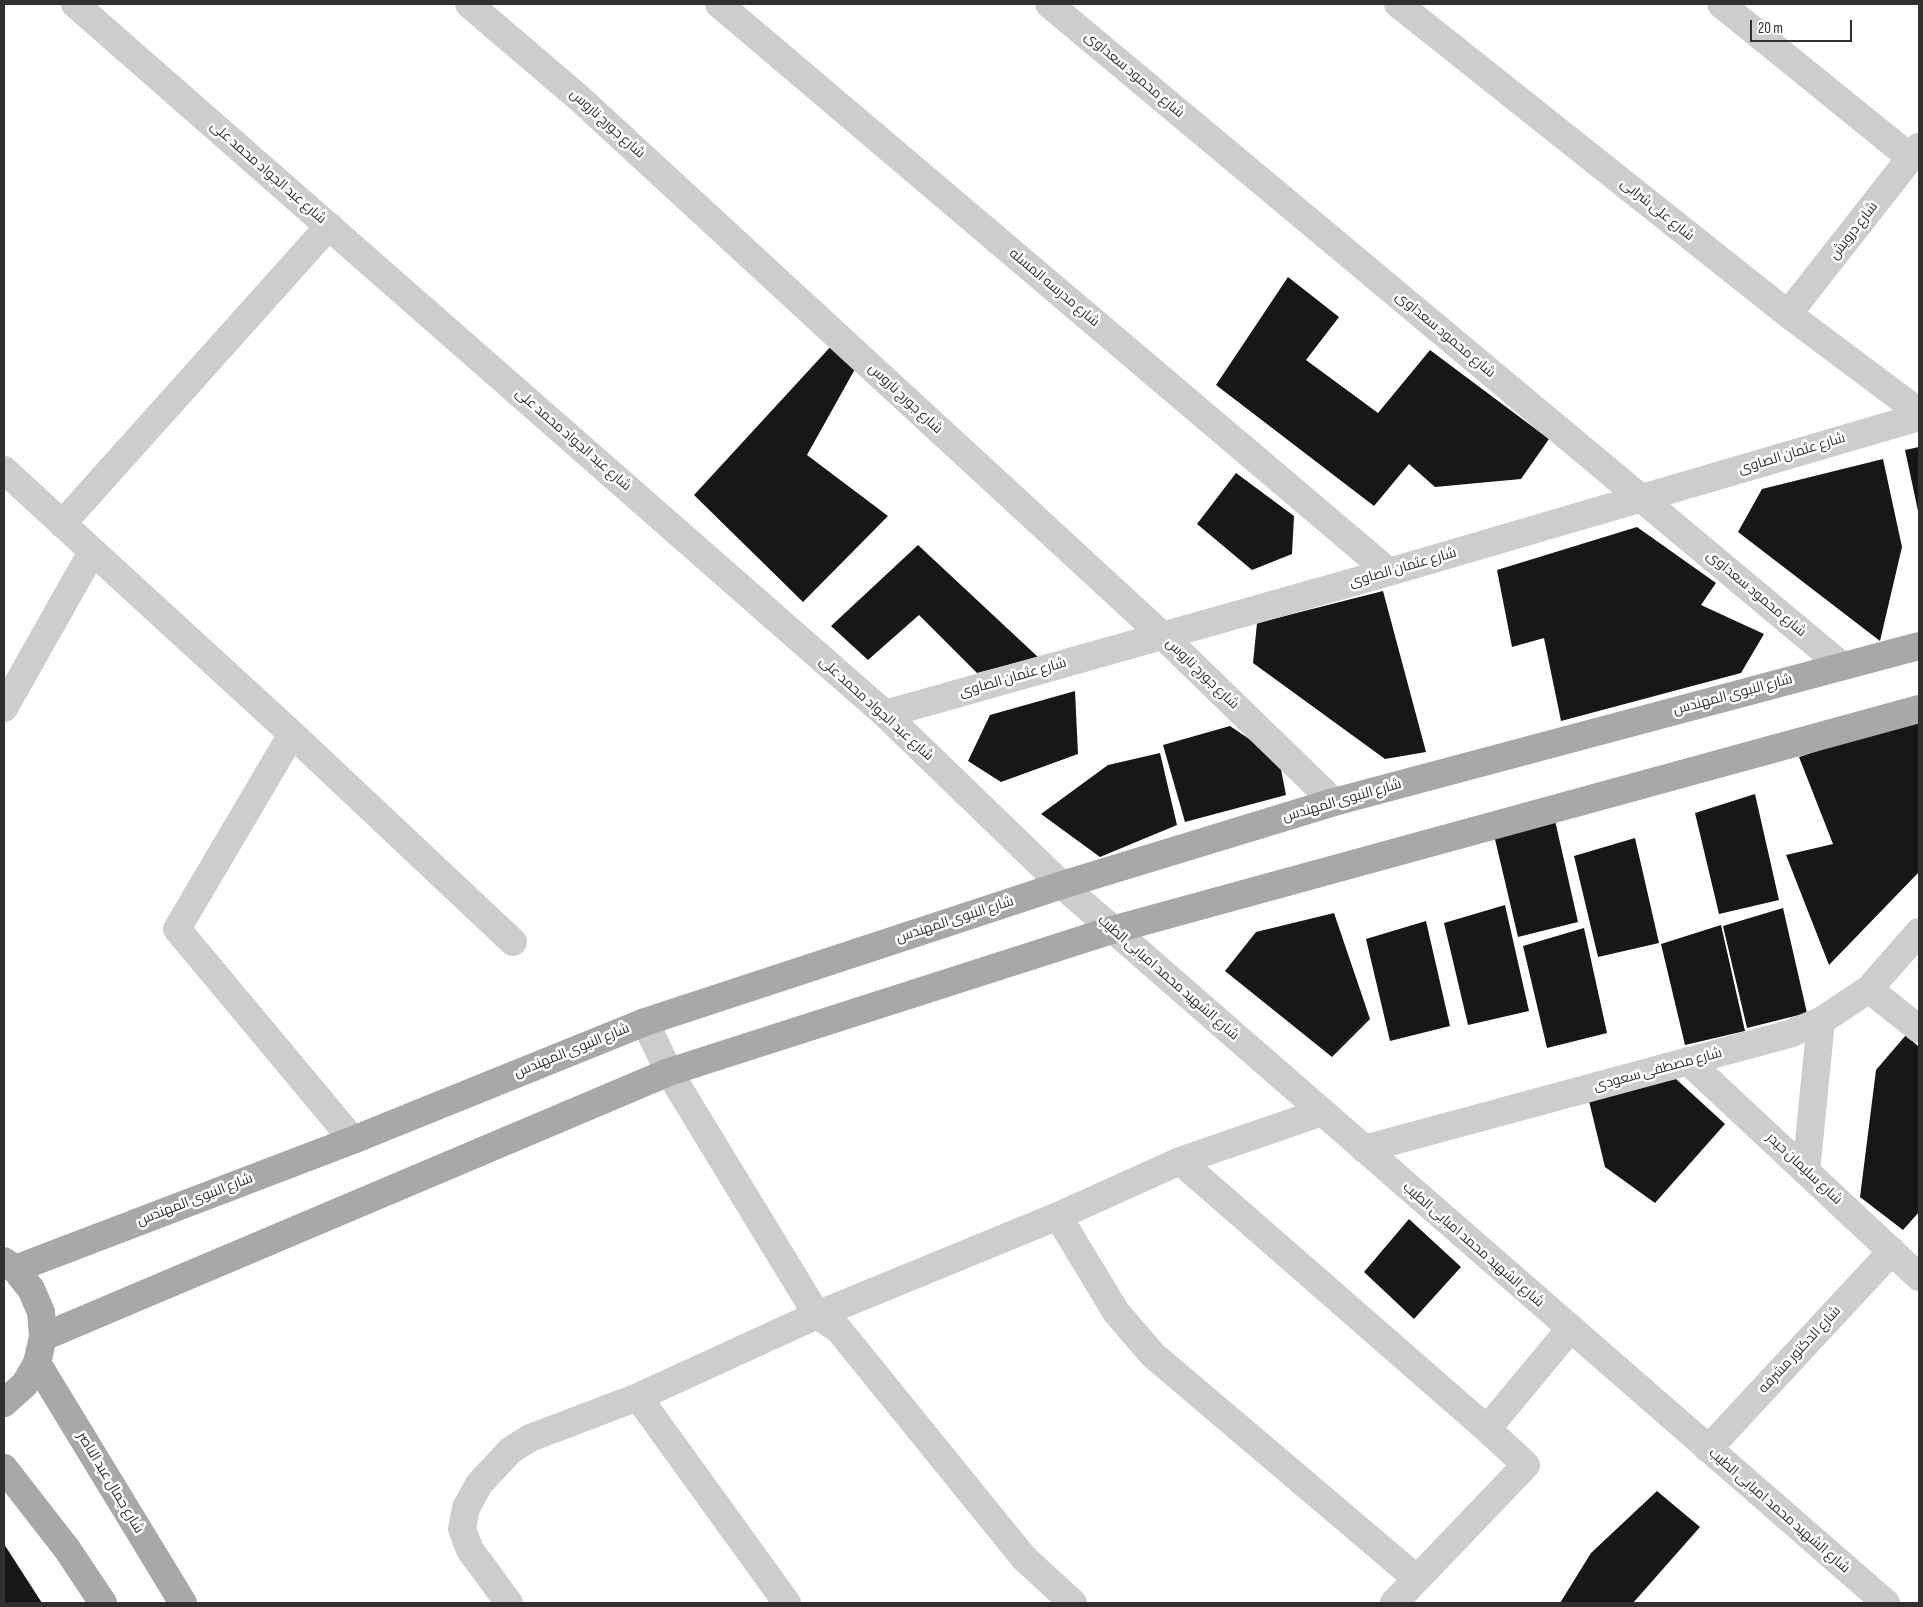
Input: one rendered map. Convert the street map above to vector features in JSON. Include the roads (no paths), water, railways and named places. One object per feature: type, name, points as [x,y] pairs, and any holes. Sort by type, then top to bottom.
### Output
[{"type":"main road","name":"شارع النبوى المهندس","points":[[9,1265],[353,1140],[645,1022],[1062,886],[1334,802],[1841,665],[1919,646]]},
{"type":"main road","points":[[43,1337],[669,1072],[1112,930],[1916,712]]},
{"type":"main road","points":[[4,1403],[25,1384],[37,1364],[43,1337],[41,1312],[31,1289],[9,1265]]},
{"type":"main road","name":"شارع جمال عبد الناصر","points":[[37,1364],[183,1603]]},
{"type":"main road","points":[[4,1468],[67,1549],[103,1603]]},
{"type":"street","name":"شارع عبد الجواد محمد على","points":[[76,4],[885,714],[1062,886]]},
{"type":"street","name":"شارع جورج ناروس","points":[[469,4],[579,98],[1163,636],[1334,802]]},
{"type":"street","name":"شارع مدرسه المسله","points":[[719,4],[1389,572]]},
{"type":"street","name":"شارع محمود سعداوى","points":[[1049,4],[1841,665]]},
{"type":"street","name":"شارع على شرابى","points":[[1398,4],[1788,314],[1919,412]]},
{"type":"street","points":[[1720,4],[1915,153]]},
{"type":"street","name":"شارع درويش","points":[[1788,314],[1915,153]]},
{"type":"street","points":[[62,524],[329,226]]},
{"type":"street","name":"شارع عثمان الصاوى","points":[[885,714],[1389,572],[1919,416]]},
{"type":"street","points":[[4,470],[292,734],[513,942]]},
{"type":"street","points":[[4,708],[92,552]]},
{"type":"street","points":[[292,734],[178,929],[353,1140]]},
{"type":"street","name":"شارع الشهيد محمد امبابى الطيب","points":[[1062,886],[1886,1603]]},
{"type":"street","name":"شارع مصطفى سعودى","points":[[1364,1149],[1757,1044],[1821,1021],[1869,989],[1919,932]]},
{"type":"street","points":[[1869,989],[1919,1029]]},
{"type":"street","points":[[1806,1172],[1821,1021]]},
{"type":"street","points":[[645,1022],[669,1072],[817,1315],[839,1330],[1024,1558],[1073,1603]]},
{"type":"street","name":"شارع سليمان حيدر","points":[[1688,1061],[1919,1277]]},
{"type":"street","points":[[509,1603],[470,1550],[462,1529],[466,1508],[479,1484],[511,1450],[530,1438],[638,1397],[817,1315],[1058,1216],[1180,1161],[1322,1112]]},
{"type":"street","points":[[1180,1161],[1526,1465],[1394,1603]]},
{"type":"street","points":[[1058,1216],[1116,1312],[1153,1356],[1417,1579]]},
{"type":"street","name":"شارع الدكتور مشرفه","points":[[1708,1448],[1892,1252]]},
{"type":"street","points":[[1487,1429],[1570,1329]]},
{"type":"street","points":[[638,1397],[787,1603]]}]
